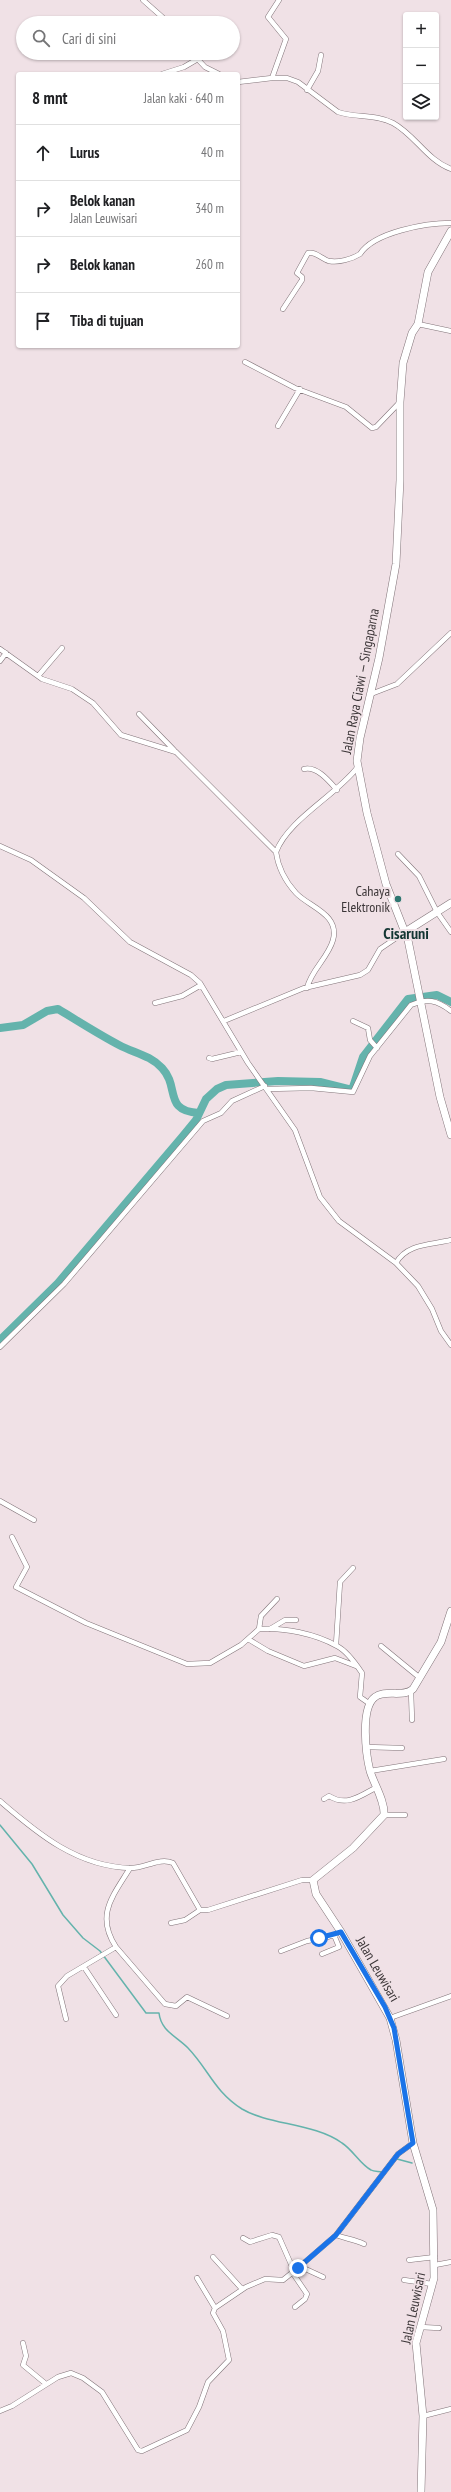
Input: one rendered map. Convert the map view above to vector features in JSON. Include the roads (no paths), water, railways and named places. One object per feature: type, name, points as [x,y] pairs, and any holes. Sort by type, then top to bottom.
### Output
[{"type":"main road","name":"Jalan Raya Ciawi — Singaparna","points":[[451,231],[428,272],[418,324],[412,333],[403,363],[400,402],[400,480],[396,564],[379,658],[360,738],[357,768],[386,884],[405,932],[440,1097],[451,1135]]},
{"type":"main road","points":[[405,932],[451,903]]},
{"type":"main road","points":[[312,1880],[353,1848],[384,1815],[370,1771],[366,1747],[367,1714],[370,1704],[379,1695],[411,1691],[441,1642],[451,1611]]},
{"type":"main road","name":"Jalan Leuwisari","points":[[312,1880],[316,1894],[341,1932],[390,2018],[396,2040],[413,2143],[433,2210],[435,2266],[432,2284],[416,2346],[423,2416],[421,2492]]},
{"type":"street","points":[[272,78],[286,39],[268,17],[279,0]]},
{"type":"street","points":[[147,1],[162,16]]},
{"type":"street","points":[[307,90],[318,71],[321,56]]},
{"type":"street","points":[[168,72],[184,67],[196,60],[216,72]]},
{"type":"street","points":[[240,82],[272,78],[298,82],[338,112],[346,115],[379,117],[391,122],[412,136],[442,166],[451,170]]},
{"type":"street","points":[[283,309],[302,280],[302,277],[297,273],[308,253],[313,253],[328,260],[349,258],[360,254],[363,249],[379,238],[425,225],[451,223]]},
{"type":"street","points":[[418,324],[451,331]]},
{"type":"street","points":[[245,362],[300,389],[346,407],[373,428],[400,402]]},
{"type":"street","points":[[278,426],[300,389]]},
{"type":"street","points":[[371,694],[397,684],[451,633]]},
{"type":"street","points":[[38,676],[62,648]]},
{"type":"street","points":[[0,649],[38,676],[72,689],[93,703],[109,724],[121,735],[176,752]]},
{"type":"street","points":[[0,661],[6,653]]},
{"type":"street","points":[[139,714],[276,852],[285,878],[296,893],[325,913],[333,930],[333,940],[325,956],[309,979],[306,988]]},
{"type":"street","points":[[304,769],[308,768],[323,775],[337,790]]},
{"type":"street","points":[[276,852],[284,836],[301,819],[337,790],[357,768]]},
{"type":"street","points":[[0,846],[37,864],[84,898],[125,939],[191,975],[201,985],[224,1021],[241,1052],[295,1130],[306,1156],[316,1189],[324,1203],[339,1221],[396,1263],[426,1297],[441,1331],[451,1345]]},
{"type":"street","points":[[398,854],[419,876],[437,912],[451,932]]},
{"type":"street","points":[[224,1021],[306,988],[360,975],[368,970],[380,950],[405,932]]},
{"type":"street","points":[[155,1003],[182,996],[201,985]]},
{"type":"street","points":[[0,1347],[64,1284],[204,1121],[221,1113],[232,1101],[266,1087],[305,1088],[353,1092],[374,1045],[403,1012],[419,998],[435,1001],[451,1011]]},
{"type":"street","points":[[353,1021],[368,1028],[374,1045]]},
{"type":"street","points":[[208,1058],[212,1059],[241,1052]]},
{"type":"street","points":[[396,1263],[408,1251],[416,1247],[451,1240]]},
{"type":"street","points":[[0,1501],[34,1520]]},
{"type":"street","points":[[12,1537],[27,1568],[16,1587],[104,1631],[187,1664],[210,1663],[241,1645],[259,1629],[261,1616],[277,1599]]},
{"type":"street","points":[[336,1646],[340,1582],[353,1568]]},
{"type":"street","points":[[270,1629],[285,1620],[296,1620]]},
{"type":"street","points":[[259,1629],[285,1629],[336,1646],[346,1653],[362,1675],[360,1697],[370,1704]]},
{"type":"street","points":[[248,1639],[268,1651],[304,1666],[335,1658],[356,1666]]},
{"type":"street","points":[[381,1646],[420,1678]]},
{"type":"street","points":[[411,1691],[412,1720]]},
{"type":"street","points":[[366,1747],[402,1748]]},
{"type":"street","points":[[370,1771],[444,1759]]},
{"type":"street","points":[[324,1799],[329,1796],[338,1801],[349,1802],[376,1787]]},
{"type":"street","points":[[0,1801],[62,1849],[94,1861],[130,1868],[167,1861],[173,1863],[200,1910]]},
{"type":"street","points":[[384,1815],[406,1815]]},
{"type":"street","points":[[130,1868],[112,1896],[106,1916],[106,1927],[116,1947],[165,2004],[176,2006],[187,1997],[228,2016]]},
{"type":"street","points":[[171,1922],[186,1920],[200,1910],[208,1910],[302,1880],[312,1880]]},
{"type":"street","points":[[281,1951],[307,1940],[334,1935],[341,1932]]},
{"type":"street","points":[[322,1954],[339,1947],[334,1935]]},
{"type":"street","points":[[66,2019],[58,1986],[67,1976],[116,1947]]},
{"type":"street","points":[[84,1966],[116,2015]]},
{"type":"street","points":[[390,2018],[451,1996]]},
{"type":"street","points":[[0,2411],[12,2406],[46,2384],[65,2374],[83,2378],[107,2398],[136,2449],[142,2451],[187,2430],[195,2417],[208,2382],[228,2362],[223,2331],[213,2313],[215,2308],[242,2289],[266,2279],[283,2280],[293,2272],[336,2235],[402,2150],[413,2143]]},
{"type":"street","points":[[243,2238],[250,2242],[272,2235],[278,2236],[293,2272],[307,2294],[305,2299],[295,2307]]},
{"type":"street","points":[[336,2235],[345,2239],[352,2238],[364,2244]]},
{"type":"street","points":[[213,2257],[242,2289]]},
{"type":"street","points":[[409,2260],[435,2257]]},
{"type":"street","points":[[435,2266],[451,2262]]},
{"type":"street","points":[[299,2266],[324,2277]]},
{"type":"street","points":[[197,2278],[215,2308]]},
{"type":"street","points":[[404,2280],[432,2284]]},
{"type":"street","points":[[420,2326],[439,2328]]},
{"type":"street","points":[[23,2343],[26,2356],[23,2365],[46,2384]]},
{"type":"street","points":[[423,2416],[451,2409]]},
{"type":"waterway","points":[[0,1340],[58,1283],[196,1120],[206,1099],[217,1089],[226,1085],[278,1081],[320,1082],[352,1090],[363,1057],[408,999],[437,995],[451,1002]]},
{"type":"waterway","points":[[0,1028],[23,1025],[47,1011],[58,1009],[111,1041],[152,1060],[162,1068],[167,1075],[176,1103],[181,1108],[199,1113]]},
{"type":"waterway","points":[[0,1825],[32,1864],[63,1915],[83,1938],[100,1951],[146,2013],[159,2013],[160,2019],[166,2029],[188,2048],[225,2095],[242,2109],[253,2114],[331,2136],[350,2149],[363,2164],[372,2171],[382,2172]]},
{"type":"waterway","points":[[397,2159],[412,2163]]},
{"type":"place","name":"Cahaya Elektronik","points":[[398,899]]},
{"type":"district","name":"Cisaruni","points":[[406,933]]}]
